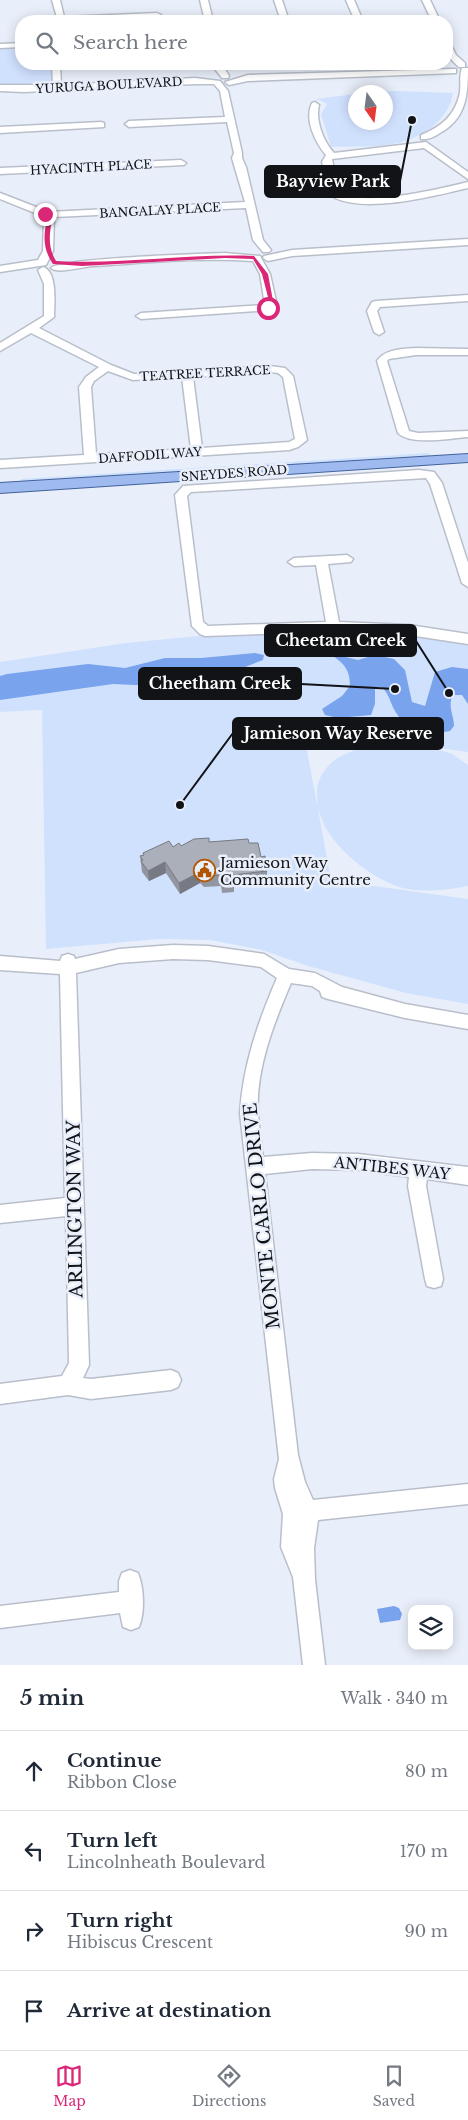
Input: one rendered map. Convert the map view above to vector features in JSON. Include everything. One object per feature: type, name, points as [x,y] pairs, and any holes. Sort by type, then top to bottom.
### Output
[{"type":"main road","name":"SNEYDES ROAD","points":[[0,477],[468,448]]},
{"type":"main road","name":"SNEYDES ROAD","points":[[0,488],[468,458]]},
{"type":"street","points":[[56,0],[60,15]]},
{"type":"street","points":[[204,0],[208,15]]},
{"type":"street","points":[[278,0],[282,15]]},
{"type":"street","points":[[350,0],[356,15]]},
{"type":"street","points":[[426,0],[433,15]]},
{"type":"street","points":[[0,46],[15,45]]},
{"type":"street","points":[[421,143],[441,131],[453,118],[463,99],[465,67],[453,57]]},
{"type":"street","points":[[453,69],[463,81]]},
{"type":"street","points":[[57,70],[58,87]]},
{"type":"street","points":[[300,70],[301,76]]},
{"type":"street","points":[[226,82],[248,78],[428,70]]},
{"type":"street","points":[[217,75],[226,82],[238,153],[237,158],[241,167],[258,240],[267,254],[265,274]]},
{"type":"street","name":"YURUGA BOULEVARD","points":[[0,89],[195,81],[217,75],[226,82]]},
{"type":"street","points":[[314,105],[312,113],[322,144],[331,156]]},
{"type":"street","points":[[453,118],[463,120]]},
{"type":"street","points":[[129,124],[231,119]]},
{"type":"street","points":[[0,130],[101,125]]},
{"type":"street","points":[[437,142],[441,131]]},
{"type":"street","points":[[468,169],[437,142],[421,143],[387,151],[331,156],[328,157],[327,162],[338,195],[343,199],[426,195],[468,185]]},
{"type":"street","points":[[421,143],[468,176]]},
{"type":"street","name":"HYACINTH PLACE","points":[[0,172],[181,163]]},
{"type":"street","points":[[0,196],[46,217],[48,251],[55,265],[49,284],[49,317],[0,348]]},
{"type":"street","name":"BANGALAY PLACE","points":[[46,217],[70,214],[250,205]]},
{"type":"street","points":[[141,316],[268,308],[271,306],[271,301],[265,274],[254,255],[258,240]]},
{"type":"street","points":[[0,269],[468,242]]},
{"type":"street","points":[[48,251],[42,266],[49,284]]},
{"type":"street","points":[[379,332],[372,311],[376,304],[468,298]]},
{"type":"street","name":"TEATREE TERRACE","points":[[32,329],[107,368],[133,377],[270,369],[285,372],[288,376],[301,438],[299,443]]},
{"type":"street","points":[[466,356],[449,351],[396,354],[384,357],[382,362],[404,433],[418,437],[468,434]]},
{"type":"street","points":[[90,458],[84,387],[90,380],[107,368]]},
{"type":"street","points":[[186,375],[197,452]]},
{"type":"street","name":"DAFFODIL WAY","points":[[0,464],[289,446],[299,443]]},
{"type":"street","points":[[468,583],[436,483],[430,475],[419,474],[191,488],[183,492],[181,498],[197,623],[201,629],[213,632],[333,626],[395,628],[468,639]]},
{"type":"street","points":[[294,562],[347,558]]},
{"type":"street","points":[[320,560],[333,626]]},
{"type":"street","points":[[7,963],[68,964],[119,956],[190,952],[237,958],[284,978],[327,992],[338,993],[406,1011],[468,1022]]},
{"type":"street","name":"ARLINGTON WAY","points":[[68,964],[79,1365],[68,1385]]},
{"type":"street","name":"MONTE CARLO DRIVE","points":[[284,978],[264,1028],[256,1055],[250,1090],[249,1113],[288,1454],[284,1484],[301,1512],[292,1547],[304,1580],[314,1665]]},
{"type":"street","name":"ANTIBES WAY","points":[[255,1166],[335,1161],[468,1176]]},
{"type":"street","points":[[419,1170],[418,1189],[434,1279]]},
{"type":"street","points":[[0,1214],[75,1206]]},
{"type":"street","points":[[0,1394],[68,1385],[91,1389],[171,1380]]},
{"type":"street","points":[[301,1512],[468,1494]]},
{"type":"street","points":[[0,1617],[131,1600]]},
{"type":"shaded area","points":[[15,46],[15,70],[53,70],[54,83],[46,86],[0,86],[0,47]]},
{"type":"shaded area","points":[[393,91],[453,93],[451,103],[440,119],[425,132],[417,136],[398,143],[382,146],[331,147],[321,114],[327,104],[315,99],[348,95],[348,130],[393,130]]},
{"type":"shaded area","points":[[429,453],[431,457],[43,482],[21,481],[21,479]]},
{"type":"shaded area","points":[[366,629],[468,642],[468,752],[431,747],[452,754],[468,765],[468,886],[427,891],[403,888],[382,879],[360,865],[341,848],[326,828],[318,809],[331,880],[468,899],[468,1004],[406,993],[308,966],[262,950],[210,940],[159,939],[46,949],[42,710],[0,712],[0,662],[126,643],[209,635]],"holes":[[[303,729],[392,742],[349,752],[330,764],[318,784],[317,804]]]},
{"type":"water","points":[[255,653],[264,655],[263,660],[217,678],[192,684],[157,686],[113,684],[0,700],[0,676],[7,674],[88,664],[125,668],[165,658],[201,658]]},
{"type":"water","points":[[333,654],[358,660],[375,655],[394,659],[405,670],[412,702],[425,706],[435,672],[452,667],[468,669],[468,704],[462,695],[453,695],[451,707],[454,726],[450,731],[434,733],[418,730],[405,723],[395,711],[382,687],[375,687],[375,704],[371,715],[338,718],[325,715],[322,709],[342,696],[350,686],[346,668]]},
{"type":"water","points":[[394,1606],[399,1608],[402,1614],[400,1620],[380,1623],[377,1609]]},
{"type":"building","name":"Jamieson Way Community Centre","points":[[209,838],[209,842],[248,839],[249,843],[258,843],[261,857],[265,856],[267,871],[233,875],[234,881],[222,882],[221,875],[203,876],[200,872],[179,883],[165,862],[148,871],[141,861],[143,860],[140,856],[144,855],[143,853],[169,841],[173,847],[179,843],[181,846],[194,839]]},
{"type":"place","name":"Bayview Park","points":[[412,120]]},
{"type":"place","name":"Cheetham Creek","points":[[395,689]]},
{"type":"place","name":"Cheetam Creek","points":[[449,693]]},
{"type":"place","name":"Jamieson Way Reserve","points":[[180,805]]},
{"type":"place","name":"Jamieson Way Community Centre","points":[[204,871]]},
{"type":"route","points":[[45,214],[50,220],[47,232],[48,251],[54,262],[82,264],[225,256],[256,258],[265,274],[271,301],[271,306],[268,308]]}]
